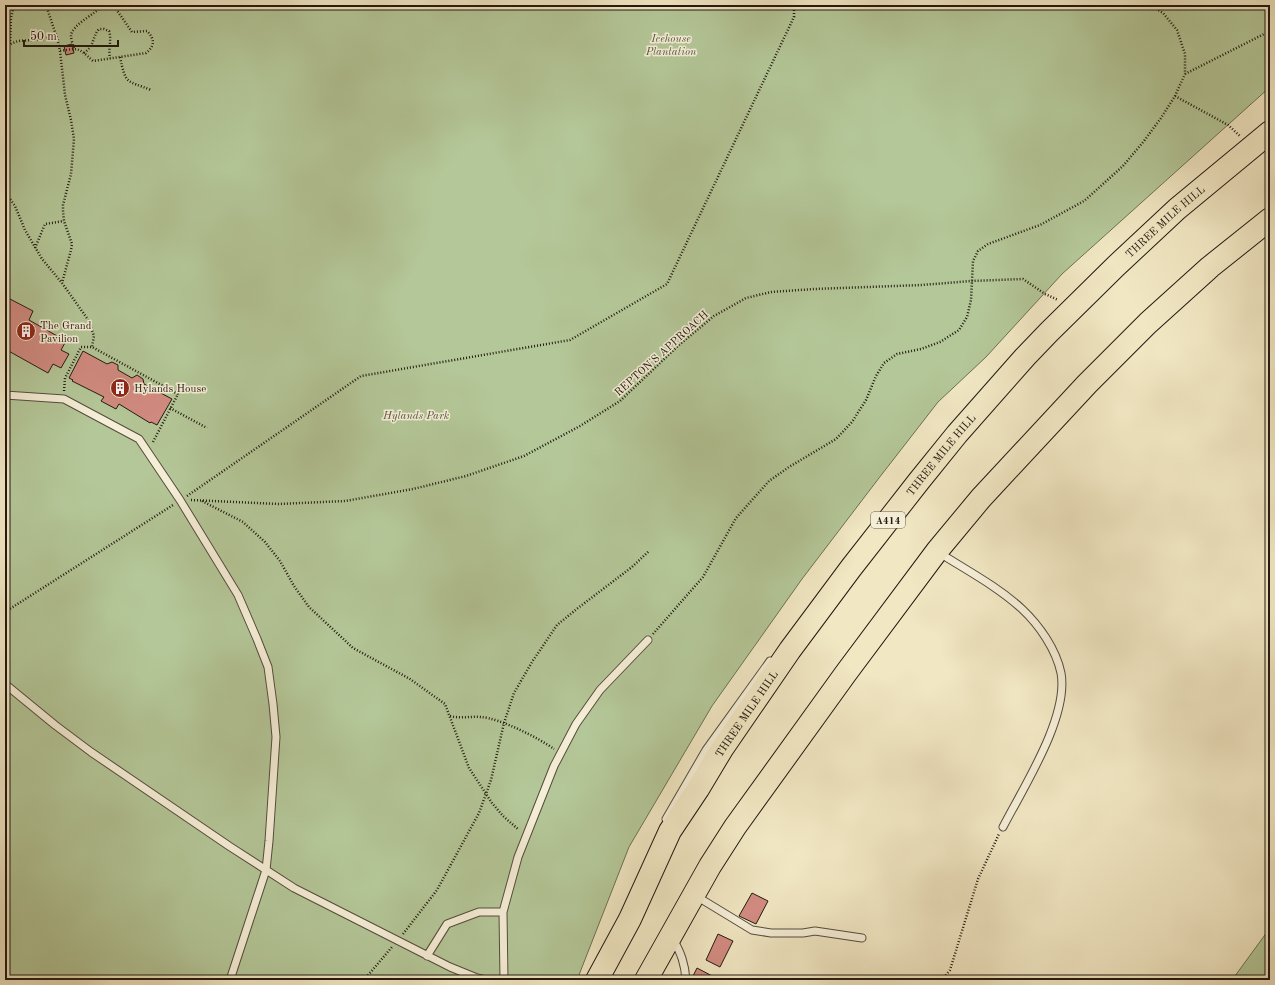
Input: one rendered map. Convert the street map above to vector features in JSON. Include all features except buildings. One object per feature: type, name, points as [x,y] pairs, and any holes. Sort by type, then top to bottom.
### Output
[{"type":"highway","name":"THREE MILE HILL","points":[[597,980],[630,919],[670,831],[722,749],[790,650],[851,568],[957,434],[1049,332],[1116,266],[1177,210],[1270,132]]},
{"type":"highway","points":[[646,980],[715,860],[759,793],[937,551],[981,498],[1087,384],[1148,322],[1210,267],[1270,219]]},
{"type":"lane","points":[[5,395],[64,399],[139,439],[180,500],[238,596],[268,667],[276,737],[266,870],[230,980]]},
{"type":"lane","points":[[937,551],[1002,592],[1022,609],[1036,624],[1050,644],[1058,660],[1061,674],[1060,698],[1056,720],[1045,746],[1002,828]]},
{"type":"lane","points":[[804,618],[851,568]]},
{"type":"lane","points":[[504,980],[503,912],[525,836],[554,766],[576,724],[600,690],[648,640]]},
{"type":"lane","points":[[661,828],[706,750],[776,652]]},
{"type":"lane","points":[[5,684],[91,752],[294,888],[427,956],[477,978],[486,980]]},
{"type":"lane","points":[[630,919],[654,849]]},
{"type":"lane","points":[[694,895],[752,930],[771,933],[803,933],[815,931],[862,938]]},
{"type":"lane","points":[[427,956],[447,924],[479,912],[503,912]]},
{"type":"lane","points":[[672,936],[681,953],[685,968],[686,980]]},
{"type":"path","points":[[10,44],[11,18],[14,5]]},
{"type":"path","points":[[46,5],[58,38],[65,95],[74,140],[71,174],[63,205],[64,221],[72,244],[71,255],[62,283]]},
{"type":"path","points":[[74,48],[71,35],[73,30],[92,13],[99,10],[103,5]]},
{"type":"path","points":[[60,51],[74,48],[79,49],[93,60],[146,53],[151,49],[154,42],[152,36],[147,32],[132,32],[116,9],[109,5]]},
{"type":"path","points":[[5,612],[180,500],[361,376],[570,340],[667,284],[794,17],[794,5]]},
{"type":"path","points":[[648,640],[703,577],[736,518],[769,481],[789,467],[836,439],[852,422],[866,400],[876,376],[884,363],[897,354],[922,349],[940,342],[958,330],[967,318],[972,300],[971,281],[973,261],[978,251],[988,244],[1040,225],[1084,201],[1123,166],[1144,141],[1175,96],[1185,74],[1185,54],[1177,30],[1163,13],[1150,5]]},
{"type":"path","points":[[84,53],[93,44],[99,29],[104,29],[109,31],[111,36],[108,51],[110,58]]},
{"type":"path","points":[[1185,74],[1270,31]]},
{"type":"path","points":[[5,46],[18,41],[58,38]]},
{"type":"path","points":[[120,57],[127,80],[151,90]]},
{"type":"path","points":[[1175,96],[1228,125],[1241,136]]},
{"type":"path","points":[[5,192],[15,206],[25,230],[42,260],[62,283],[89,320],[94,336],[92,347]]},
{"type":"path","points":[[35,248],[45,224],[64,221]]},
{"type":"path","name":"REPTON'S APPROACH","points":[[450,716],[445,704],[410,679],[353,648],[309,607],[294,586],[280,561],[265,542],[244,522],[200,500],[279,504],[345,501],[413,489],[466,476],[524,456],[580,426],[620,401],[679,345],[714,316],[746,298],[778,291],[922,285],[1023,278],[1045,294]]},
{"type":"path","points":[[64,399],[65,378],[81,347],[92,347],[178,394],[148,452]]},
{"type":"path","points":[[170,408],[207,428]]},
{"type":"path","points":[[364,980],[398,940],[437,890],[479,813],[487,794],[495,766],[504,723],[514,693],[544,642],[557,625],[632,567],[649,551]]},
{"type":"path","points":[[450,716],[458,718],[480,717],[504,723],[551,747],[560,754]]},
{"type":"path","points":[[450,716],[470,768],[503,816],[525,836]]},
{"type":"path","points":[[942,980],[950,970],[978,879],[1002,828]]},
{"type":"green space","name":"Hylands Park","points":[[5,5],[1270,5],[1270,87],[1062,274],[986,357],[938,402],[879,478],[802,579],[712,706],[629,847],[577,980],[5,980]]},
{"type":"green space","points":[[1270,928],[1270,980],[1232,980]]},
{"type":"place","name":"The Grand Pavilion","points":[[26,331]]},
{"type":"place","name":"Hylands House","points":[[120,388]]},
{"type":"park label","name":"Icehouse Plantation","points":[[671,44]]}]
